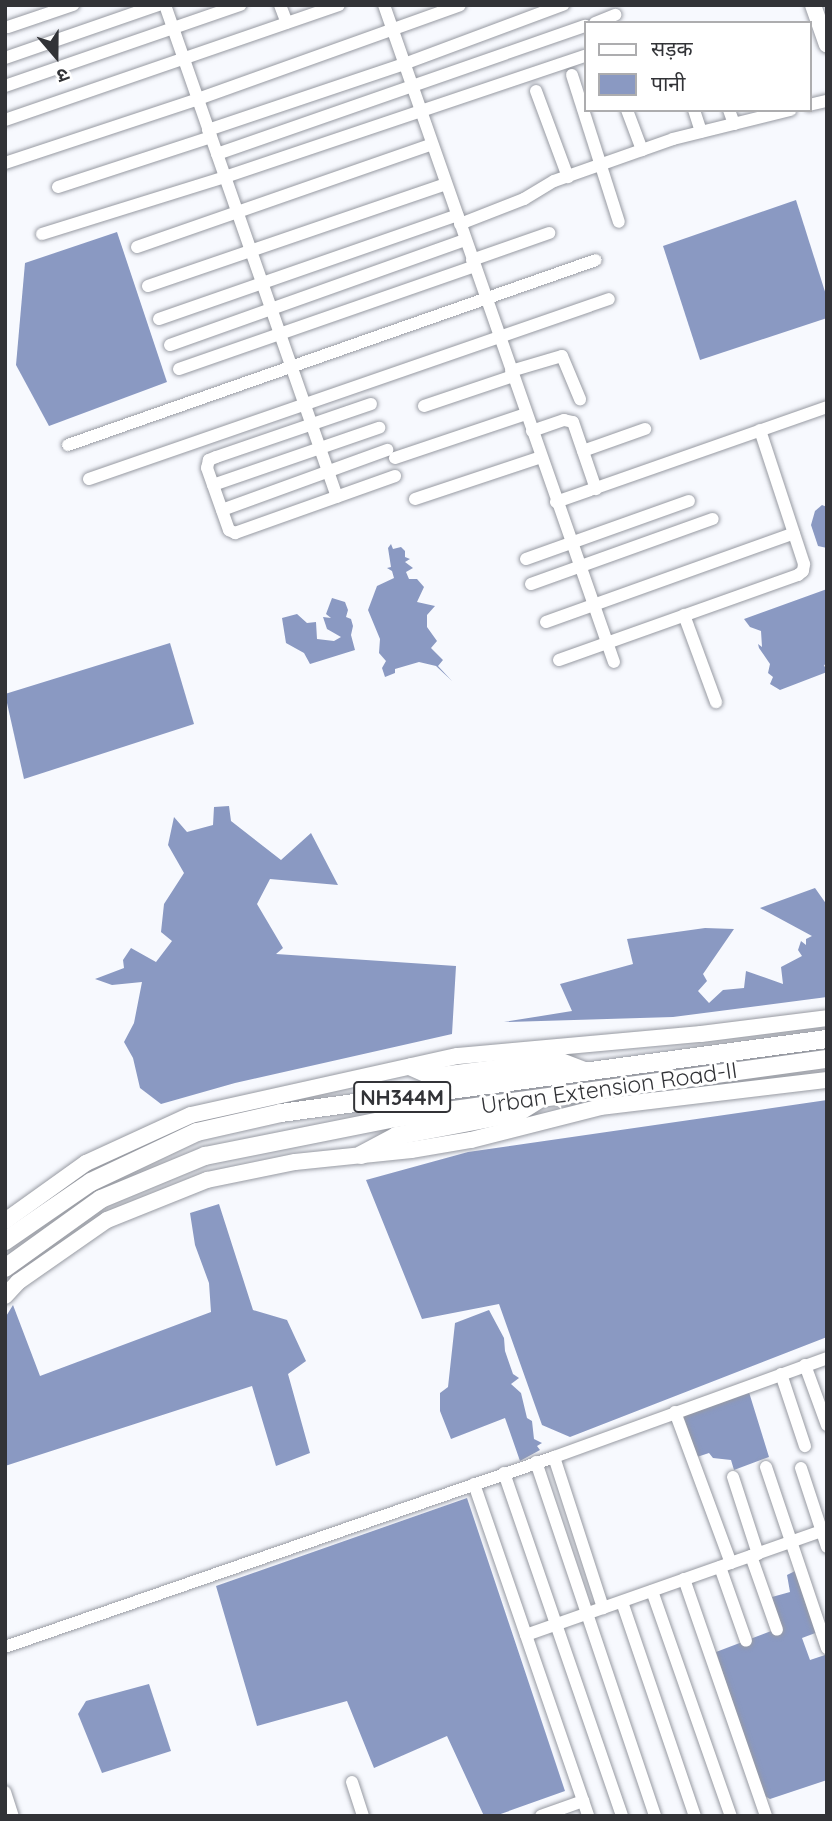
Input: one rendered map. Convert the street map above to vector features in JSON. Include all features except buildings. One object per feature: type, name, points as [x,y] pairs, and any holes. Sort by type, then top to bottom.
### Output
[{"type":"highway","name":"Urban Extension Road-II","points":[[5,1241],[91,1182],[197,1132],[281,1113],[827,1039]]},
{"type":"highway","name":"Urban Extension Road-II","points":[[5,1268],[101,1199],[205,1156],[396,1118],[827,1059]]},
{"type":"highway","points":[[412,1067],[434,1077],[558,1061],[587,1072]]},
{"type":"highway","points":[[361,1155],[396,1136],[517,1113],[544,1096]]},
{"type":"main road","points":[[813,5],[827,45]]},
{"type":"main road","points":[[5,1221],[86,1163],[191,1115],[458,1056],[701,1034],[827,1018]]},
{"type":"main road","points":[[5,1296],[18,1282],[107,1220],[207,1180],[295,1162],[471,1140],[600,1107],[827,1080]]},
{"type":"street","points":[[8,27],[73,5]]},
{"type":"street","points":[[5,58],[158,5]]},
{"type":"street","points":[[165,5],[337,497]]},
{"type":"street","points":[[5,86],[240,5]]},
{"type":"street","points":[[280,5],[287,23]]},
{"type":"street","points":[[5,120],[340,5]]},
{"type":"street","points":[[384,5],[614,662]]},
{"type":"street","points":[[5,163],[198,99],[460,5]]},
{"type":"street","points":[[58,187],[563,5]]},
{"type":"street","points":[[600,21],[615,15]]},
{"type":"street","points":[[216,154],[584,26]]},
{"type":"street","points":[[42,234],[225,177],[584,56]]},
{"type":"street","points":[[572,75],[584,109]]},
{"type":"street","points":[[536,91],[568,177]]},
{"type":"street","points":[[585,112],[619,222]]},
{"type":"street","points":[[628,112],[642,150]]},
{"type":"street","points":[[695,112],[701,132]]},
{"type":"street","points":[[730,112],[734,124]]},
{"type":"street","points":[[159,319],[524,199],[547,184],[642,150],[782,112]]},
{"type":"street","points":[[137,247],[432,144]]},
{"type":"street","points":[[148,286],[446,184]]},
{"type":"street","points":[[179,369],[279,335],[549,233]]},
{"type":"street","points":[[170,345],[465,240]]},
{"type":"street","points":[[68,445],[596,260]]},
{"type":"street","points":[[89,479],[608,299]]},
{"type":"street","points":[[424,406],[562,356],[580,399]]},
{"type":"street","points":[[370,404],[209,460],[207,468],[229,530],[235,533],[395,476]]},
{"type":"street","points":[[556,502],[827,407]]},
{"type":"street","points":[[222,510],[328,471],[526,414]]},
{"type":"street","points":[[532,431],[568,420],[575,427],[596,489]]},
{"type":"street","points":[[213,485],[379,428]]},
{"type":"street","points":[[583,451],[645,429]]},
{"type":"street","points":[[559,660],[798,575],[804,564],[760,430]]},
{"type":"street","points":[[415,499],[541,457]]},
{"type":"street","points":[[526,559],[689,501]]},
{"type":"street","points":[[531,584],[713,519]]},
{"type":"street","points":[[546,622],[794,533]]},
{"type":"street","points":[[684,615],[716,702]]},
{"type":"street","points":[[5,1647],[554,1457],[827,1357]]},
{"type":"street","points":[[805,1365],[827,1425]]},
{"type":"street","points":[[781,1374],[805,1446]]},
{"type":"street","points":[[675,1412],[725,1565],[746,1641]]},
{"type":"street","points":[[554,1457],[603,1608]]},
{"type":"street","points":[[536,1462],[655,1816]]},
{"type":"street","points":[[766,1468],[827,1648]]},
{"type":"street","points":[[801,1468],[824,1530],[827,1547]]},
{"type":"street","points":[[504,1473],[622,1816]]},
{"type":"street","points":[[733,1477],[777,1630]]},
{"type":"street","points":[[474,1484],[588,1816]]},
{"type":"street","points":[[526,1635],[824,1530]]},
{"type":"street","points":[[684,1579],[766,1816]]},
{"type":"street","points":[[652,1591],[731,1816]]},
{"type":"street","points":[[622,1602],[695,1816]]},
{"type":"street","points":[[352,1782],[363,1816]]},
{"type":"street","points":[[5,1792],[13,1816]]},
{"type":"street","points":[[541,1816],[556,1813],[583,1801]]},
{"type":"water","points":[[796,200],[827,298],[827,318],[700,360],[663,246]]},
{"type":"water","points":[[117,232],[167,382],[49,426],[16,365],[25,263]]},
{"type":"water","points":[[822,505],[827,507],[827,548],[818,546],[811,525],[815,511]]},
{"type":"water","points":[[391,544],[393,549],[401,547],[405,551],[405,557],[410,559],[405,562],[413,568],[406,572],[409,579],[417,579],[424,587],[417,602],[435,606],[427,615],[427,627],[437,641],[431,648],[443,660],[438,666],[452,681],[436,666],[419,662],[395,669],[395,673],[385,677],[382,668],[386,661],[379,653],[380,639],[368,610],[377,586],[394,578],[392,571],[387,568],[391,567],[388,548]]},
{"type":"water","points":[[827,589],[827,664],[824,665],[827,672],[780,690],[770,684],[773,677],[768,673],[770,664],[758,644],[762,647],[761,631],[750,627],[744,619]]},
{"type":"water","points":[[332,598],[345,602],[348,610],[346,617],[351,619],[353,626],[351,635],[355,650],[310,664],[304,653],[286,643],[282,618],[297,614],[307,623],[316,622],[317,639],[334,641],[341,637],[327,629],[323,617],[331,618],[326,614]]},
{"type":"water","points":[[170,643],[194,724],[24,779],[5,694]]},
{"type":"water","points":[[229,806],[231,821],[281,860],[311,833],[338,885],[270,879],[257,904],[283,948],[276,954],[456,966],[452,1034],[235,1083],[161,1104],[140,1088],[133,1058],[124,1042],[134,1023],[142,982],[112,985],[95,979],[124,968],[123,960],[131,948],[156,962],[172,941],[161,932],[164,904],[184,873],[168,845],[174,817],[187,832],[213,825],[214,807]]},
{"type":"water","points":[[815,888],[827,905],[827,997],[673,1017],[504,1022],[572,1011],[560,984],[633,964],[627,939],[705,928],[734,929],[703,974],[707,981],[698,991],[709,1003],[723,990],[744,988],[746,971],[783,984],[781,967],[802,956],[798,950],[801,941],[806,945],[806,939],[812,936],[760,908]]},
{"type":"water","points":[[827,1100],[827,1337],[570,1437],[542,1425],[499,1304],[422,1319],[366,1180],[468,1152]]},
{"type":"water","points":[[219,1204],[253,1310],[287,1320],[306,1361],[288,1374],[310,1453],[276,1466],[252,1386],[5,1466],[5,1318],[13,1305],[40,1376],[211,1312],[209,1283],[195,1245],[190,1213]]},
{"type":"water","points":[[489,1310],[504,1338],[505,1351],[513,1374],[519,1378],[511,1384],[521,1393],[527,1418],[532,1421],[534,1439],[542,1443],[537,1446],[540,1450],[520,1461],[505,1418],[451,1439],[440,1411],[440,1393],[448,1387],[455,1323]]},
{"type":"water","points":[[748,1389],[769,1457],[734,1470],[731,1460],[713,1458],[709,1453],[697,1457],[682,1412]]},
{"type":"water","points":[[467,1498],[565,1791],[495,1816],[484,1816],[447,1736],[374,1768],[347,1701],[257,1726],[216,1586]]},
{"type":"water","points":[[797,1570],[818,1632],[802,1638],[810,1660],[825,1655],[827,1659],[827,1780],[770,1799],[763,1795],[716,1652],[779,1628],[772,1597],[790,1592],[787,1575]]},
{"type":"water","points":[[149,1684],[171,1751],[102,1773],[78,1714],[86,1701]]}]
